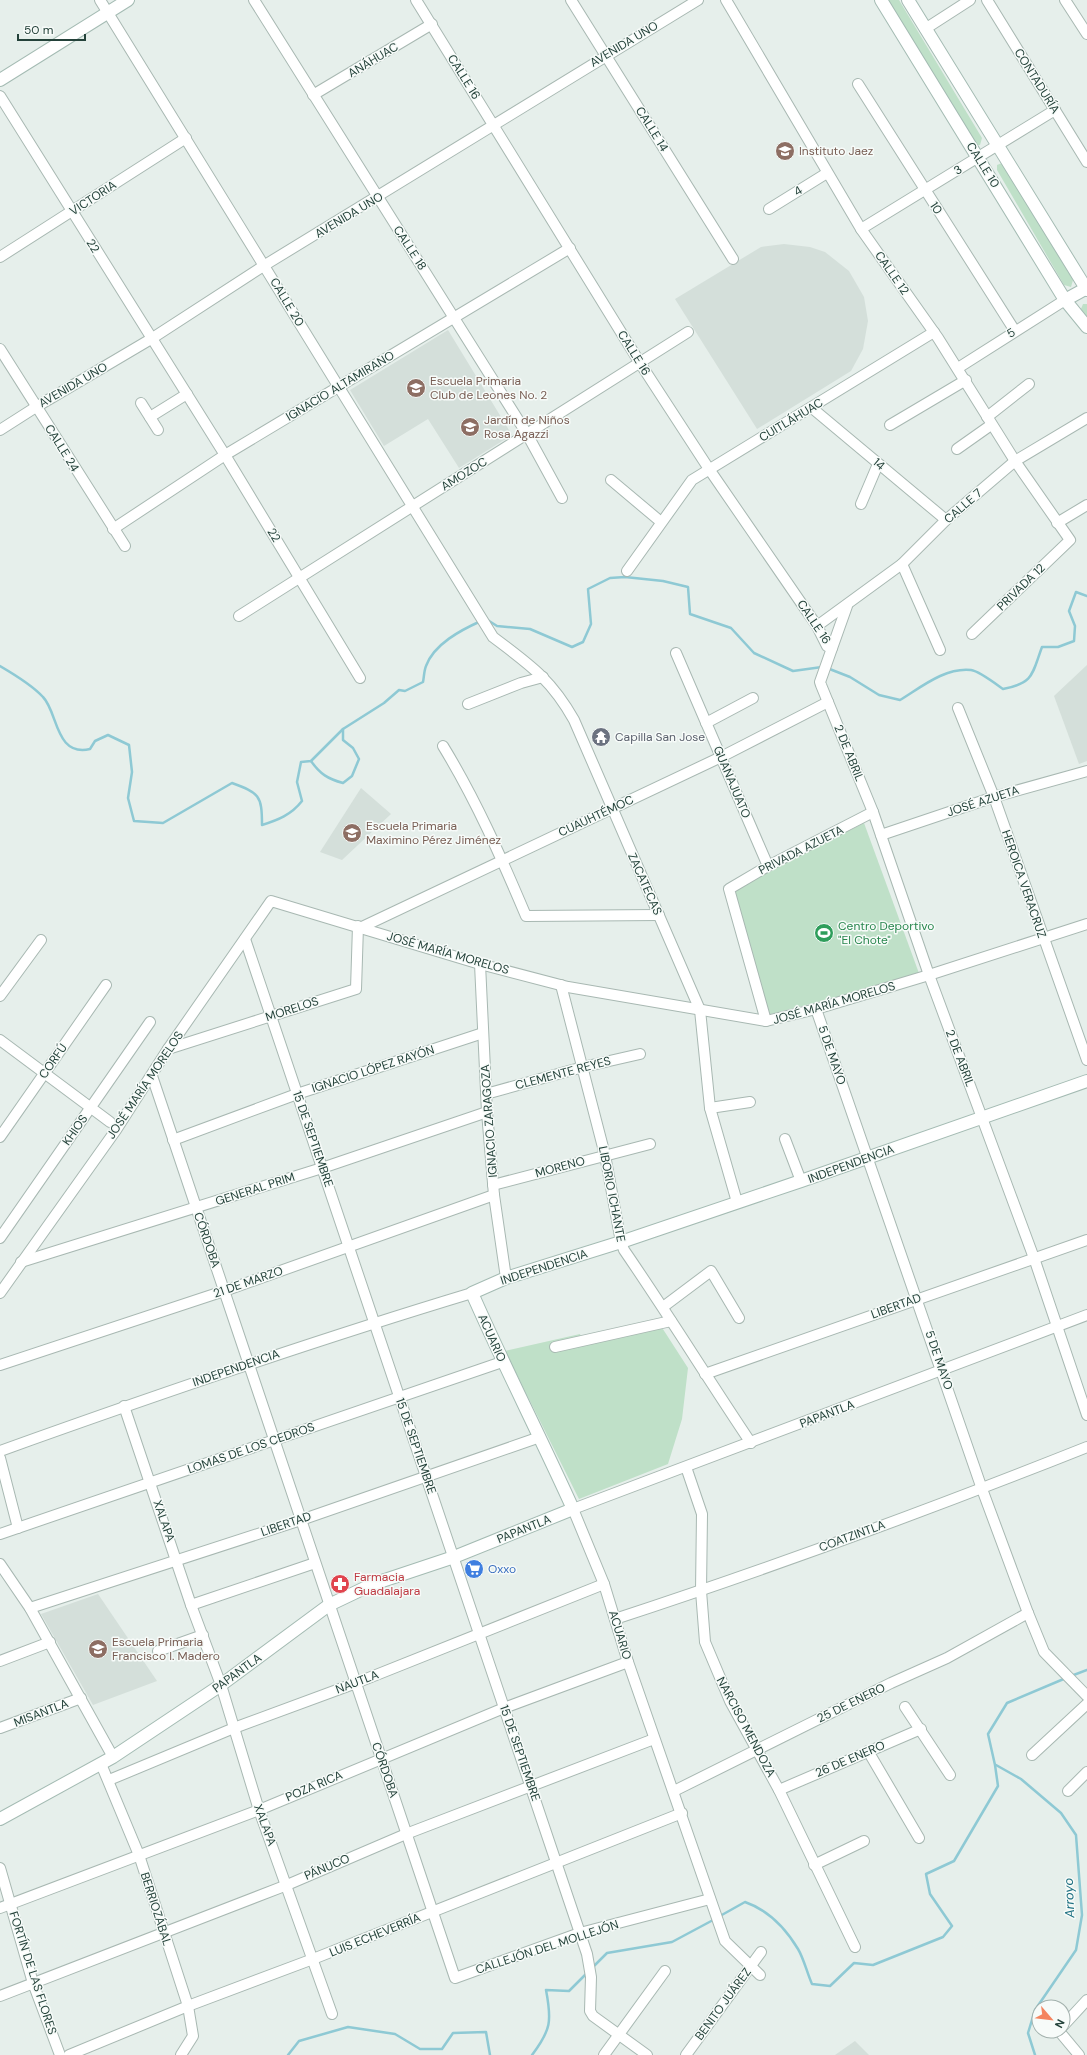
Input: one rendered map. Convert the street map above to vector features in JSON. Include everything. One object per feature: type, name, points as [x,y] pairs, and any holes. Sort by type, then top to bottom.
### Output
[{"type":"main road","points":[[0,80],[128,0]]},
{"type":"main road","name":"CALLE 10","points":[[881,0],[1065,300],[1087,327]]},
{"type":"main road","name":"CALLE 10","points":[[908,0],[1087,289]]},
{"type":"main road","points":[[1065,300],[1087,289]]},
{"type":"main road","name":"INDEPENDENCIA","points":[[472,1293],[506,1278],[621,1242],[802,1181],[1087,1081]]},
{"type":"main road","name":"ACUARIO","points":[[472,1293],[502,1362],[540,1437],[573,1509]]},
{"type":"main road","name":"PAPANTLA","points":[[0,1819],[114,1757],[221,1685],[330,1605],[373,1584],[454,1557],[573,1509]]},
{"type":"street","name":"CALLE 20","points":[[100,0],[265,265],[472,605]]},
{"type":"street","name":"CALLE 18","points":[[254,0],[455,317],[527,434],[562,498]]},
{"type":"street","name":"CALLE 16","points":[[416,0],[640,363],[709,469],[817,626],[827,646],[831,649],[820,682],[828,702]]},
{"type":"street","name":"CALLE 14","points":[[571,0],[733,259]]},
{"type":"street","name":"AVENIDA UNO","points":[[0,430],[36,407],[152,339],[265,265],[698,0]]},
{"type":"street","name":"CALLE 12","points":[[726,0],[861,229],[934,332],[966,380],[989,421],[1015,461],[1070,540]]},
{"type":"street","points":[[925,29],[970,0]]},
{"type":"street","name":"CONTADURÍA","points":[[987,0],[1087,162]]},
{"type":"street","points":[[1065,0],[1087,34]]},
{"type":"street","name":"ANÁHUAC","points":[[314,95],[432,24]]},
{"type":"street","name":"10","points":[[858,84],[1015,331]]},
{"type":"street","name":"22","points":[[0,96],[225,455],[360,678]]},
{"type":"street","name":"3","points":[[861,229],[1055,110]]},
{"type":"street","name":"VICTORIA","points":[[0,257],[186,138]]},
{"type":"street","name":"4","points":[[769,209],[827,173]]},
{"type":"street","name":"IGNACIO ALTAMIRANO","points":[[113,529],[225,455],[570,248]]},
{"type":"street","name":"5","points":[[958,368],[1065,300]]},
{"type":"street","name":"AMOZOC","points":[[239,616],[688,332]]},
{"type":"street","name":"CUITLÁHUAC","points":[[627,571],[692,480],[934,332]]},
{"type":"street","name":"CALLE 24","points":[[0,349],[125,546]]},
{"type":"street","points":[[890,425],[966,380]]},
{"type":"street","points":[[957,449],[1029,384]]},
{"type":"street","points":[[150,417],[187,394]]},
{"type":"street","points":[[141,403],[158,430]]},
{"type":"street","name":"14","points":[[812,408],[946,520]]},
{"type":"street","name":"CALLE 7","points":[[817,626],[902,564],[946,520],[1015,461],[1087,418]]},
{"type":"street","points":[[861,504],[878,464]]},
{"type":"street","points":[[611,480],[661,522]]},
{"type":"street","points":[[1057,523],[1087,505]]},
{"type":"street","name":"PRIVADA 12","points":[[972,634],[1070,540]]},
{"type":"street","points":[[902,564],[940,650]]},
{"type":"street","name":"ZACATECAS","points":[[472,605],[493,637],[543,677],[560,696],[574,720],[700,1010],[710,1108],[737,1202]]},
{"type":"street","points":[[831,649],[846,606]]},
{"type":"street","name":"GUANAJUATO","points":[[676,653],[768,866]]},
{"type":"street","points":[[468,704],[522,683],[543,677]]},
{"type":"street","points":[[706,723],[753,698]]},
{"type":"street","name":"CUAUHTÉMOC","points":[[360,927],[721,757],[828,702]]},
{"type":"street","name":"2 DE ABRIL","points":[[828,702],[873,812],[929,975],[983,1117],[1034,1258],[1087,1415]]},
{"type":"street","name":"HEROICA VERACRUZ","points":[[958,708],[994,797],[1087,1060]]},
{"type":"street","points":[[442,746],[464,781],[502,860],[526,916],[659,915]]},
{"type":"street","name":"JOSÉ AZUETA","points":[[881,835],[994,797],[1087,771]]},
{"type":"street","name":"PRIVADA AZUETA","points":[[766,1021],[729,889],[768,866],[873,812]]},
{"type":"street","name":"JOSÉ MARÍA MORELOS","points":[[0,1293],[116,1130],[168,1050],[271,901],[480,964],[561,985],[766,1021],[816,1009],[929,975],[1087,924]]},
{"type":"street","name":"MORELOS","points":[[168,1050],[356,988],[360,927]]},
{"type":"street","name":"15 DE SEPTIEMBRE","points":[[245,939],[587,1954],[591,1977],[590,2011],[593,2016],[618,2035]]},
{"type":"street","points":[[0,996],[42,940]]},
{"type":"street","name":"IGNACIO ZARAGOZA","points":[[480,964],[486,1112],[494,1195],[506,1278]]},
{"type":"street","name":"CORFÚ","points":[[0,1138],[106,985]]},
{"type":"street","name":"LIBORIO ICHANTE","points":[[561,985],[584,1067],[605,1155],[621,1242],[624,1250],[751,1443]]},
{"type":"street","name":"5 DE MAYO","points":[[816,1009],[917,1299],[943,1369],[982,1488],[1028,1613],[1044,1652],[1086,1695]]},
{"type":"street","name":"KHIOS","points":[[0,1238],[150,1022]]},
{"type":"street","name":"IGNACIO LÓPEZ RAYÓN","points":[[173,1140],[297,1094],[483,1032]]},
{"type":"street","points":[[1,1044],[45,1074],[110,1122]]},
{"type":"street","name":"CLEMENTE REYES","points":[[486,1094],[584,1067],[640,1054]]},
{"type":"street","name":"CÓRDOBA","points":[[152,1076],[455,1978]]},
{"type":"street","points":[[710,1108],[750,1102]]},
{"type":"street","name":"GENERAL PRIM","points":[[21,1262],[322,1168],[486,1112]]},
{"type":"street","points":[[785,1139],[802,1181]]},
{"type":"street","name":"MORENO","points":[[493,1185],[650,1144]]},
{"type":"street","name":"21 DE MARZO","points":[[0,1365],[224,1291],[494,1195]]},
{"type":"street","name":"LIBERTAD","points":[[705,1374],[1087,1240]]},
{"type":"street","points":[[663,1308],[711,1271],[739,1318]]},
{"type":"street","name":"INDEPENDENCIA","points":[[0,1452],[124,1406],[248,1364],[374,1322],[472,1293]]},
{"type":"street","name":"PAPANTLA","points":[[573,1509],[1087,1315]]},
{"type":"street","points":[[555,1347],[671,1320]]},
{"type":"street","name":"LOMAS DE LOS CEDROS","points":[[0,1534],[502,1362]]},
{"type":"street","name":"XALAPA","points":[[124,1406],[178,1561],[191,1605],[221,1685],[259,1810],[332,2014]]},
{"type":"street","name":"LIBERTAD","points":[[30,1608],[301,1520],[426,1475],[540,1437]]},
{"type":"street","name":"COATZINTLA","points":[[615,1619],[701,1591],[982,1488],[1087,1447]]},
{"type":"street","points":[[0,1458],[18,1528]]},
{"type":"street","name":"NARCISO MENDOZA","points":[[686,1467],[702,1514],[701,1591],[705,1642],[730,1701],[780,1790],[814,1865],[855,1948]]},
{"type":"street","name":"ACUARIO","points":[[573,1509],[604,1584],[654,1739],[682,1813],[725,1941],[750,1967],[760,1975]]},
{"type":"street","points":[[191,1605],[315,1563]]},
{"type":"street","points":[[0,1564],[30,1608],[114,1757]]},
{"type":"street","name":"NAUTLA","points":[[109,1780],[234,1728],[356,1683],[604,1584]]},
{"type":"street","name":"25 DE ENERO","points":[[674,1791],[890,1683],[947,1658],[1028,1613]]},
{"type":"street","points":[[158,1651],[203,1635]]},
{"type":"street","points":[[0,1662],[50,1642]]},
{"type":"street","name":"POZA RICA","points":[[5,1906],[259,1810],[504,1708],[628,1662]]},
{"type":"street","name":"MISANTLA","points":[[0,1728],[81,1698]]},
{"type":"street","points":[[1032,1755],[1087,1704]]},
{"type":"street","points":[[904,1707],[921,1729],[950,1774]]},
{"type":"street","name":"26 DE ENERO","points":[[780,1790],[921,1729]]},
{"type":"street","name":"PÁNUCO","points":[[0,1996],[287,1885],[406,1834],[530,1785],[654,1739]]},
{"type":"street","points":[[868,1751],[918,1838]]},
{"type":"street","name":"BERRIOZÁBAL","points":[[102,1764],[139,1855],[188,2006],[193,2036],[182,2055]]},
{"type":"street","points":[[1068,1791],[1087,1772]]},
{"type":"street","name":"LUIS ECHEVERRÍA","points":[[68,2055],[188,2006],[313,1959],[682,1813]]},
{"type":"street","points":[[814,1865],[864,1841]]},
{"type":"street","name":"FORTÍN DE LAS FLORES","points":[[0,1868],[5,1906],[60,2055]]},
{"type":"street","name":"CALLEJÓN DEL MOLLEJÓN","points":[[455,1978],[580,1933],[710,1899]]},
{"type":"street","name":"BENITO JUÁREZ","points":[[686,2055],[761,1952]]},
{"type":"street","points":[[604,2055],[665,1971]]},
{"type":"street","points":[[1071,2017],[1087,2000]]},
{"type":"street","points":[[618,2035],[647,2055]]},
{"type":"street","points":[[1066,2039],[1079,2055]]},
{"type":"shaded area","points":[[784,244],[810,247],[825,252],[849,271],[864,297],[868,321],[863,349],[851,371],[757,429],[675,299],[761,247]]},
{"type":"shaded area","name":"Escuela Primaria Club de Leones No. 2","points":[[448,330],[512,435],[459,468],[428,419],[384,446],[350,390]]},
{"type":"shaded area","points":[[1087,665],[1087,761],[1079,764],[1054,696]]},
{"type":"shaded area","name":"Escuela Primaria Maximino Pérez Jiménez","points":[[361,788],[391,814],[342,860],[320,852]]},
{"type":"shaded area","name":"Escuela Primaria Francisco I. Madero","points":[[98,1594],[157,1681],[93,1705],[41,1614]]},
{"type":"shaded area","points":[[855,2041],[869,2055],[835,2055]]},
{"type":"green space","points":[[886,0],[899,0],[982,138],[980,145],[976,145]]},
{"type":"green space","points":[[1002,163],[1073,280],[1071,287],[1064,285],[997,170],[997,165]]},
{"type":"green space","points":[[1083,304],[1087,304],[1087,319],[1081,309]]},
{"type":"green space","name":"Centro Deportivo \"El Chote\"","points":[[864,823],[920,976],[767,1015],[731,890]]},
{"type":"green space","points":[[659,1323],[688,1368],[682,1419],[668,1464],[579,1499],[505,1351],[580,1334],[582,1342]]},
{"type":"waterway","points":[[486,619],[497,626],[530,629],[572,647],[583,642],[591,624],[588,589],[610,578],[625,577],[663,581],[688,587],[690,614],[731,628],[754,653],[793,671],[822,667]]},
{"type":"waterway","points":[[827,668],[850,677],[879,695],[900,700],[933,679],[961,670],[974,671],[1003,689],[1013,687],[1021,684],[1030,676],[1042,647],[1058,647],[1074,641],[1075,626],[1069,611],[1076,592],[1087,596]]},
{"type":"waterway","points":[[0,666],[17,676],[43,697],[48,704],[59,732],[70,746],[79,750],[90,749],[95,741],[108,735],[129,745],[132,772],[128,798],[134,821],[163,823],[232,783],[257,796],[260,801],[262,825],[284,816],[298,806],[302,801],[297,782],[301,762],[311,761],[343,729],[384,703],[399,690],[405,691],[423,682],[426,666],[435,651],[457,633],[481,621]]},
{"type":"waterway","points":[[311,761],[321,773],[333,780],[343,783],[352,776],[359,759],[353,748],[343,740],[343,729]]},
{"type":"waterway","points":[[1071,1676],[1087,1670]]},
{"type":"waterway","points":[[720,1916],[745,1902],[769,1915],[788,1934],[798,1949],[812,1984],[830,1986],[854,1963],[873,1965],[943,1937],[952,1926],[930,1894],[926,1874],[954,1861],[998,1786],[988,1734],[1007,1703],[1066,1678]]},
{"type":"waterway","name":"Arroyo","points":[[996,1765],[1021,1779],[1061,1813],[1076,1835],[1082,1915],[1076,1950],[1035,2010],[1028,2033],[1035,2055]]},
{"type":"waterway","points":[[593,1967],[607,1953],[672,1942],[715,1919]]},
{"type":"waterway","points":[[532,2055],[543,2039],[548,2025],[549,2010],[546,1990],[569,1991],[588,1972]]},
{"type":"waterway","points":[[288,2055],[299,2041],[348,2027],[395,2034],[420,2049],[442,2049],[453,2033],[486,2032],[490,2055]]},
{"type":"place","name":"Instituto Jaez","points":[[785,151]]},
{"type":"place","name":"Escuela Primaria Club de Leones No. 2","points":[[416,388]]},
{"type":"place","name":"Jardín de Niños Rosa Agazzi","points":[[470,427]]},
{"type":"place","name":"Capilla San Jose","points":[[601,737]]},
{"type":"place","name":"Escuela Primaria Maximino Pérez Jiménez","points":[[352,833]]},
{"type":"place","name":"Centro Deportivo \"El Chote\"","points":[[824,933]]},
{"type":"place","name":"Oxxo","points":[[474,1569]]},
{"type":"place","name":"Farmacia Guadalajara","points":[[340,1584]]},
{"type":"place","name":"Escuela Primaria Francisco I. Madero","points":[[98,1649]]}]
